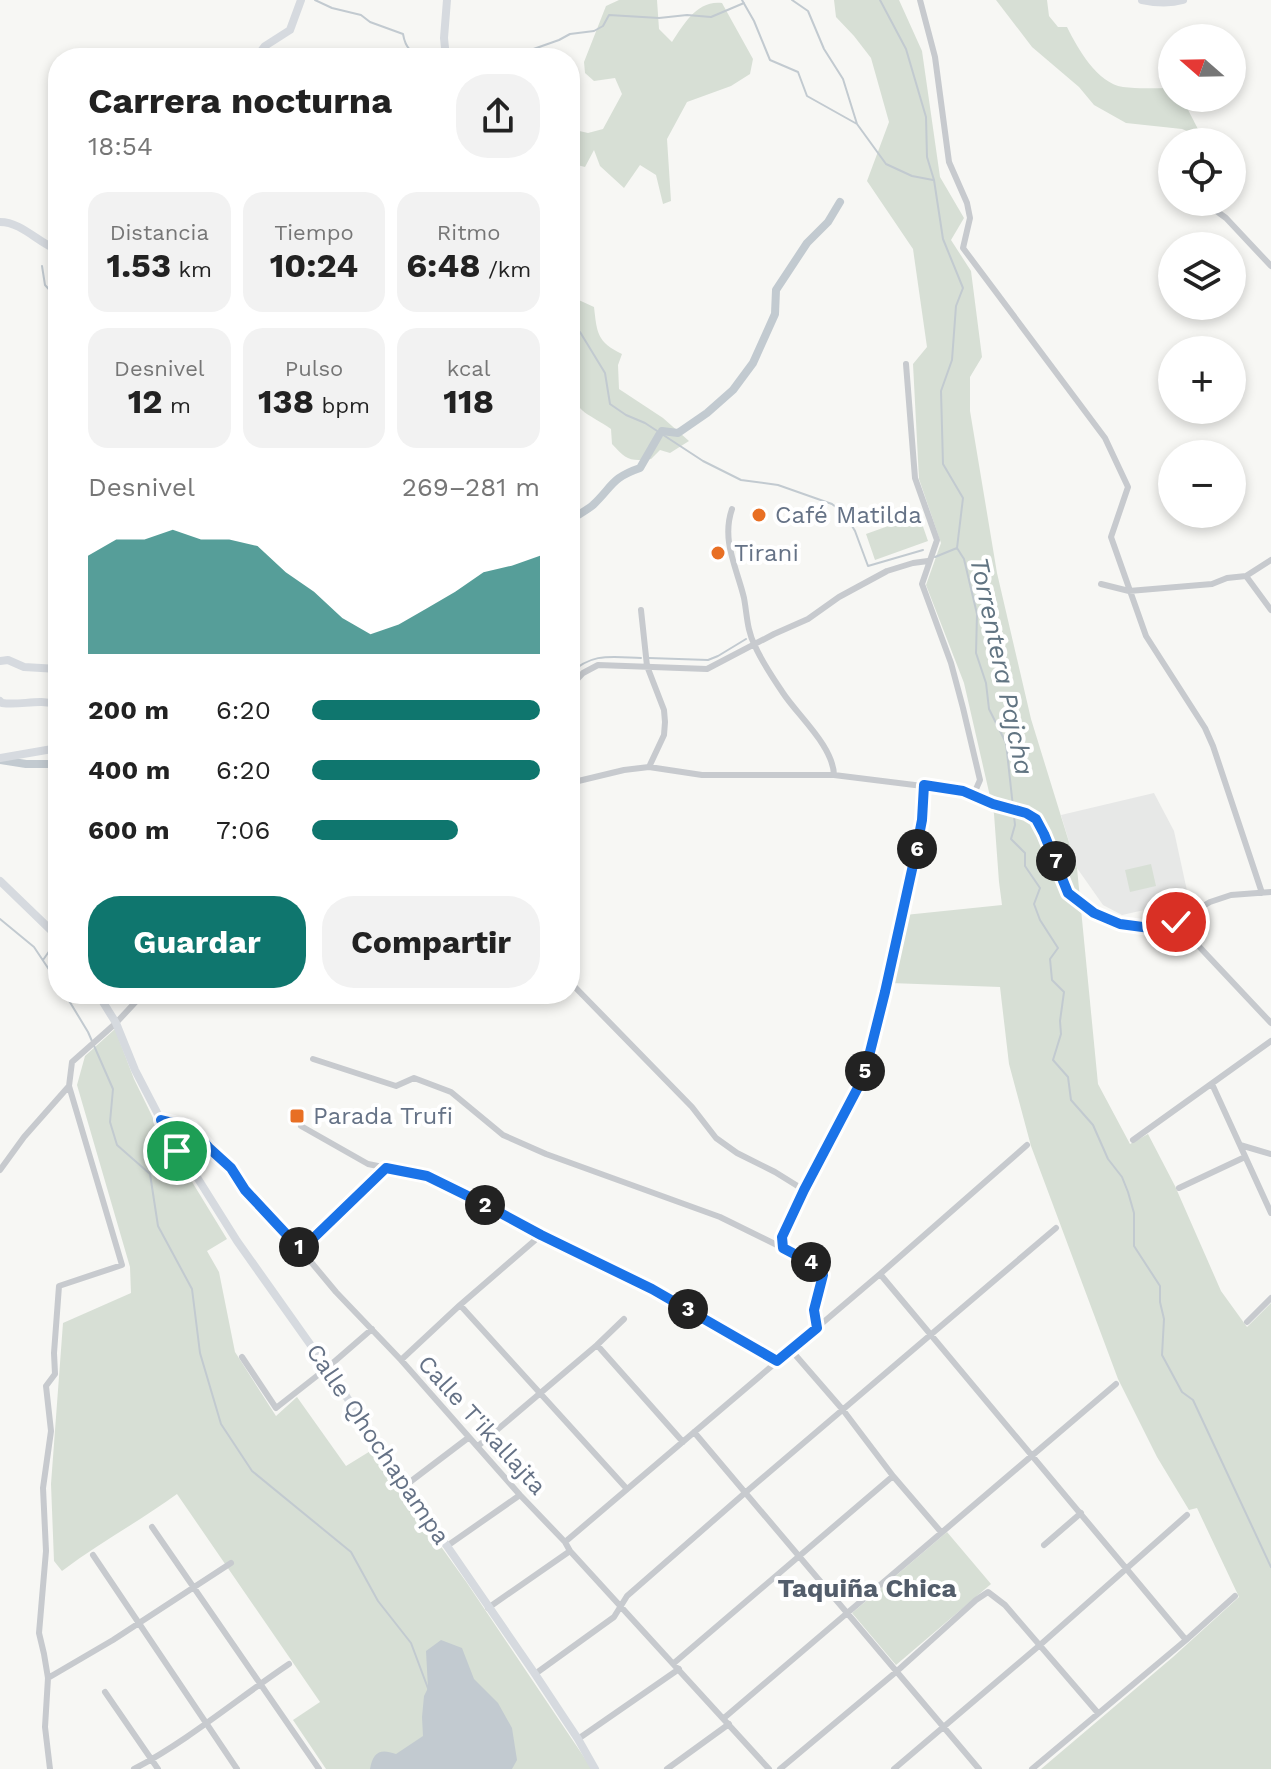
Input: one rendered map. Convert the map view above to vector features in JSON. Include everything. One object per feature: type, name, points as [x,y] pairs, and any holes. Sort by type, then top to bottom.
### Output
[{"type":"street","points":[[264,48],[290,30],[301,0]]},
{"type":"street","points":[[445,48],[447,0]]},
{"type":"street","points":[[920,0],[935,57],[949,162],[967,203],[970,218],[963,248],[1105,438],[1128,487],[1111,537],[1146,636],[1205,728],[1213,746],[1262,893]]},
{"type":"street","points":[[1142,0],[1157,3],[1183,0]]},
{"type":"street","points":[[1223,216],[1271,266]]},
{"type":"street","points":[[0,222],[10,222],[48,246]]},
{"type":"street","points":[[906,364],[915,478],[937,540],[922,584],[951,663],[963,708],[980,780],[973,796]]},
{"type":"street","points":[[732,509],[728,535],[730,554],[754,645],[784,694],[826,749],[834,775]]},
{"type":"street","points":[[1101,584],[1129,591],[1212,584],[1227,578],[1246,576],[1271,560]]},
{"type":"street","points":[[580,676],[598,665],[707,669],[808,619],[839,597],[887,571],[928,561]]},
{"type":"street","points":[[1246,576],[1271,610]]},
{"type":"street","points":[[641,610],[647,666],[664,710],[665,722],[664,735],[649,767]]},
{"type":"street","points":[[0,661],[8,660],[24,667],[48,667]]},
{"type":"street","points":[[0,701],[14,705],[27,701],[48,701]]},
{"type":"street","points":[[0,758],[48,750]]},
{"type":"street","points":[[580,781],[649,767],[702,775],[834,775],[963,791],[1036,819],[1068,893],[1094,913],[1120,924],[1150,928],[1176,922],[1210,902],[1231,895],[1271,892]]},
{"type":"street","points":[[783,1248],[782,1237],[804,1190],[864,1076],[915,856],[922,820],[924,785]]},
{"type":"street","points":[[0,881],[48,927]]},
{"type":"street","points":[[1176,922],[1271,1023]]},
{"type":"street","points":[[580,992],[692,1107],[716,1138],[804,1190]]},
{"type":"street","name":"Calle Qhochapampa","points":[[102,1004],[177,1151],[406,1485],[417,1508],[447,1546],[535,1674],[595,1769]]},
{"type":"street","points":[[50,1769],[45,1727],[48,1678],[39,1633],[46,1551],[43,1488],[51,1431],[46,1386],[55,1374],[59,1286],[122,1265],[69,1086],[72,1062],[133,1004]]},
{"type":"street","points":[[1133,1140],[1271,1041]]},
{"type":"street","points":[[313,1059],[396,1086],[414,1078],[451,1092],[503,1135],[546,1154],[720,1217],[817,1266],[823,1275],[814,1310],[817,1328]]},
{"type":"street","points":[[1212,1084],[1271,1213]]},
{"type":"street","points":[[0,1170],[24,1137],[69,1086]]},
{"type":"street","name":"Calle T'ikallajta","points":[[161,1120],[191,1127],[231,1168],[245,1190],[336,1292],[401,1360],[769,1769]]},
{"type":"street","points":[[301,1126],[368,1164],[427,1176],[652,1289],[777,1361]]},
{"type":"street","points":[[565,1542],[1027,1145]]},
{"type":"street","points":[[1240,1145],[1271,1154]]},
{"type":"street","points":[[1179,1188],[1245,1157]]},
{"type":"street","points":[[301,1250],[386,1168]]},
{"type":"street","points":[[535,1674],[614,1617],[627,1596],[1056,1228]]},
{"type":"street","points":[[401,1360],[541,1235]]},
{"type":"street","points":[[880,1274],[1186,1640]]},
{"type":"street","points":[[1247,1322],[1271,1298]]},
{"type":"street","points":[[460,1305],[627,1489]]},
{"type":"street","points":[[478,1446],[624,1319]]},
{"type":"street","points":[[242,1357],[276,1408],[372,1329]]},
{"type":"street","points":[[597,1345],[683,1442]]},
{"type":"street","points":[[791,1350],[941,1532]]},
{"type":"street","points":[[667,1769],[724,1730],[727,1721],[847,1614],[1116,1384]]},
{"type":"street","points":[[694,1432],[979,1769]]},
{"type":"street","points":[[406,1485],[468,1438]]},
{"type":"street","points":[[578,1739],[676,1666],[893,1476]]},
{"type":"street","points":[[447,1546],[520,1495]]},
{"type":"street","points":[[1044,1545],[1081,1513]]},
{"type":"street","points":[[894,1769],[1187,1515]]},
{"type":"street","points":[[152,1527],[319,1769]]},
{"type":"street","points":[[488,1608],[570,1551]]},
{"type":"street","points":[[93,1555],[237,1769]]},
{"type":"street","points":[[48,1678],[231,1563]]},
{"type":"street","points":[[780,1769],[988,1592],[1005,1605],[1098,1713]]},
{"type":"street","points":[[1032,1769],[1235,1596]]},
{"type":"street","points":[[134,1769],[207,1723],[289,1664]]},
{"type":"street","points":[[105,1692],[158,1769]]},
{"type":"shaded area","points":[[619,0],[657,0],[659,29],[672,42],[698,9],[722,3],[753,59],[750,74],[731,86],[687,102],[667,139],[671,201],[663,204],[656,175],[640,165],[624,188],[600,166],[594,150],[585,167],[580,166],[580,131],[588,133],[603,129],[622,94],[615,78],[594,81],[585,73],[584,62],[606,6]]},
{"type":"shaded area","points":[[834,0],[899,0],[922,51],[940,177],[964,218],[951,240],[971,271],[982,357],[970,377],[970,411],[997,573],[1031,719],[1077,868],[1098,1084],[1130,1144],[1148,1134],[1175,1186],[1221,1291],[1247,1327],[1271,1303],[1271,1769],[1041,1769],[1239,1597],[1197,1508],[1189,1510],[1157,1457],[1118,1379],[1031,1146],[1009,1064],[1000,987],[890,983],[905,915],[1002,905],[994,814],[964,683],[926,585],[941,543],[919,479],[913,364],[927,347],[913,249],[867,181],[889,122],[871,58],[836,17]]},
{"type":"shaded area","points":[[996,0],[1047,0],[1049,16],[1058,27],[1067,27],[1083,55],[1105,79],[1123,87],[1158,88],[1158,112],[1189,112],[1197,128],[1126,123],[1094,105],[1079,87],[1032,47]]},
{"type":"shaded area","points":[[580,301],[594,307],[600,336],[622,354],[618,365],[619,389],[663,418],[689,441],[670,453],[660,450],[651,459],[633,460],[612,444],[611,429],[580,408]]},
{"type":"shaded area","points":[[919,515],[928,541],[875,560],[866,534]]},
{"type":"shaded area","points":[[1154,793],[1174,831],[1189,900],[1122,915],[1103,905],[1077,868],[1061,815]]},
{"type":"shaded area","points":[[1151,864],[1156,886],[1130,892],[1125,870]]},
{"type":"shaded area","points":[[115,1029],[153,1118],[227,1239],[207,1251],[219,1272],[235,1352],[276,1416],[297,1397],[346,1466],[372,1450],[467,1583],[592,1769],[326,1769],[293,1720],[320,1702],[177,1494],[62,1571],[54,1561],[51,1484],[63,1323],[131,1293],[130,1267],[77,1085],[85,1056]]},
{"type":"shaded area","points":[[947,1532],[991,1584],[896,1665],[852,1613]]},
{"type":"shaded area","points":[[441,1640],[462,1648],[474,1679],[498,1703],[512,1728],[517,1760],[512,1769],[370,1769],[378,1753],[386,1751],[396,1754],[423,1736],[424,1696],[428,1688],[426,1651]]},
{"type":"waterway","points":[[315,0],[361,15],[370,22],[403,34],[409,48]]},
{"type":"waterway","points":[[742,0],[770,60],[798,72],[807,96],[857,124]]},
{"type":"waterway","points":[[792,0],[808,11],[824,49],[843,79],[857,124],[886,164],[912,176],[933,180]]},
{"type":"waterway","name":"Torrentera Pajcha","points":[[880,0],[906,49],[926,117],[927,157],[934,180],[943,239],[963,288],[956,306],[952,360],[941,391],[943,464],[963,498],[957,548],[964,559],[977,614],[976,653],[986,683],[989,709],[1006,743],[1015,825],[1011,839],[1025,853],[1025,866],[1040,888],[1034,904],[1058,948],[1050,959],[1052,980],[1064,992],[1061,1034],[1053,1060],[1068,1077],[1071,1100],[1093,1125],[1108,1159],[1122,1177],[1134,1213],[1134,1246],[1160,1286],[1164,1319],[1162,1355],[1182,1392],[1193,1400],[1271,1567]]},
{"type":"waterway","points":[[536,48],[570,34],[594,31],[603,26],[609,15],[711,17],[744,3]]},
{"type":"waterway","points":[[662,431],[678,433],[733,390],[753,363],[775,314],[776,290],[807,243],[828,222],[840,202]]},
{"type":"waterway","points":[[42,266],[48,288]]},
{"type":"waterway","points":[[580,332],[605,373],[610,404],[626,415],[741,480],[778,485],[832,504],[845,514],[855,531],[868,566],[923,550]]},
{"type":"waterway","points":[[580,513],[593,505],[618,479],[640,468],[659,435]]},
{"type":"waterway","points":[[935,557],[957,548]]},
{"type":"waterway","points":[[649,658],[708,660],[746,639]]},
{"type":"waterway","points":[[580,666],[594,659],[641,658]]},
{"type":"waterway","points":[[0,760],[48,764]]},
{"type":"waterway","points":[[0,919],[34,947],[48,968]]},
{"type":"waterway","points":[[43,960],[48,953]]},
{"type":"waterway","points":[[71,1004],[88,1032],[113,1089],[110,1122],[117,1145],[150,1174],[158,1226],[192,1289],[200,1353],[221,1424],[252,1471],[351,1552],[378,1601],[411,1643],[429,1691]]},
{"type":"place","name":"Café Matilda","points":[[759,515]]},
{"type":"place","name":"Tirani","points":[[718,553]]},
{"type":"place","name":"Parada Trufi","points":[[297,1116]]},
{"type":"district","name":"Taquiña Chica","points":[[867,1588]]},
{"type":"route","points":[[177,1151],[161,1120],[191,1127],[223,1159],[245,1190],[301,1250],[386,1168],[427,1176],[652,1289],[777,1361],[817,1328],[814,1310],[823,1275],[817,1266],[783,1248],[782,1237],[864,1076],[915,856],[922,820],[924,785],[963,791],[1036,819],[1068,893],[1094,913],[1120,924],[1150,928],[1176,922]]}]
